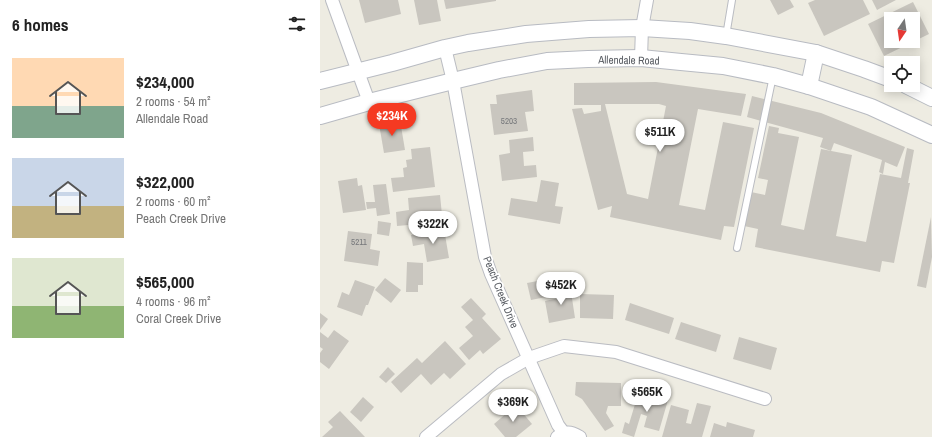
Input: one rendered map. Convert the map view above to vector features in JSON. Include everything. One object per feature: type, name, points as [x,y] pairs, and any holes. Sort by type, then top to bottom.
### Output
[{"type":"main road","points":[[320,81],[468,43],[526,34],[589,29],[642,28],[690,30],[816,53],[884,76]]},
{"type":"main road","points":[[809,86],[816,53]]},
{"type":"main road","name":"Allendale Road","points":[[320,116],[452,81],[547,61],[641,58],[723,66],[773,76],[809,86],[871,107],[932,135]]},
{"type":"main road","points":[[920,92],[932,98]]},
{"type":"street","points":[[332,0],[369,102]]},
{"type":"street","points":[[641,58],[642,28],[647,0]]},
{"type":"street","name":"Peach Creek Drive","points":[[445,48],[485,257],[491,274],[558,425],[560,435]]},
{"type":"street","points":[[426,437],[501,374],[529,358],[564,346],[616,352],[765,399]]},
{"type":"street","points":[[560,435],[572,433],[580,437]]},
{"type":"lane","points":[[726,36],[732,0]]},
{"type":"lane","points":[[737,248],[773,76]]},
{"type":"building","points":[[359,0],[398,0],[401,14],[365,23]]},
{"type":"building","points":[[414,0],[437,0],[441,21],[419,25]]},
{"type":"building","points":[[444,0],[496,0],[496,1],[446,9]]},
{"type":"building","points":[[770,0],[790,0],[794,7],[778,15]]},
{"type":"building","points":[[815,0],[863,0],[870,14],[824,36],[808,3]]},
{"type":"building","points":[[872,0],[896,0],[877,10]]},
{"type":"building","points":[[913,2],[918,12],[893,12]]},
{"type":"building","points":[[884,16],[884,48],[900,48],[884,56],[868,24]]},
{"type":"building","points":[[920,16],[929,34],[920,38]]},
{"type":"building","points":[[656,82],[746,94],[741,116],[698,109],[679,205],[705,210],[723,122],[754,128],[734,227],[724,226],[721,240],[610,217],[612,206],[598,210],[572,109],[582,108],[584,114],[601,111],[601,105],[574,105],[574,83]],"holes":[[[605,104],[659,104],[666,106],[648,199],[627,194]]]},
{"type":"building","points":[[532,90],[534,111],[525,112],[528,131],[494,135],[490,104],[497,104],[496,95]]},
{"type":"building","points":[[752,96],[821,113],[905,147],[897,167],[885,162],[883,174],[879,172],[882,160],[834,143],[831,151],[820,147],[823,138],[747,117]]},
{"type":"building","points":[[400,120],[405,150],[384,153],[379,124]]},
{"type":"building","points":[[769,126],[779,128],[778,133],[799,137],[781,225],[804,230],[821,149],[852,155],[836,236],[866,242],[880,174],[901,178],[907,148],[914,150],[908,183],[910,183],[894,263],[882,261],[880,272],[755,247],[758,229],[744,226],[751,192],[765,195],[768,180],[758,178]]},
{"type":"building","points":[[533,137],[534,151],[523,152],[524,166],[536,165],[537,177],[502,181],[499,155],[510,153],[509,140]]},
{"type":"building","points":[[430,147],[435,187],[393,192],[391,178],[404,177],[403,168],[407,167],[406,160],[412,159],[411,149]]},
{"type":"building","points":[[357,178],[358,186],[362,185],[366,210],[343,213],[338,181]]},
{"type":"building","points":[[541,180],[559,183],[555,206],[563,207],[560,224],[508,215],[511,198],[537,202]]},
{"type":"building","points":[[386,184],[390,214],[377,216],[376,208],[367,209],[366,202],[375,202],[373,185]]},
{"type":"building","points":[[440,195],[443,225],[420,227],[420,224],[397,226],[396,212],[409,210],[408,198]]},
{"type":"building","points":[[931,217],[932,257],[926,288],[917,286]]},
{"type":"building","points":[[378,221],[391,223],[389,236],[377,234]]},
{"type":"building","points":[[444,229],[449,258],[427,262],[424,244],[413,246],[411,235]]},
{"type":"building","points":[[348,231],[372,234],[370,249],[380,251],[378,266],[344,261]]},
{"type":"building","points":[[407,262],[423,263],[423,285],[418,285],[418,292],[406,292]]},
{"type":"building","points":[[385,278],[401,290],[391,303],[375,290]]},
{"type":"building","points":[[548,279],[551,296],[531,300],[527,283]]},
{"type":"building","points":[[355,280],[375,287],[362,316],[337,307],[342,292],[349,295]]},
{"type":"building","points":[[570,285],[575,318],[549,323],[545,301],[559,298],[557,287]]},
{"type":"building","points":[[580,294],[614,295],[613,319],[580,318]]},
{"type":"building","points":[[471,298],[486,314],[482,318],[501,339],[483,354],[480,350],[469,360],[459,348],[473,336],[465,327],[473,320],[461,307]]},
{"type":"building","points":[[630,303],[674,318],[669,334],[625,320]]},
{"type":"building","points":[[320,313],[328,319],[320,330]]},
{"type":"building","points":[[681,322],[721,335],[716,352],[675,339]]},
{"type":"building","points":[[334,330],[349,341],[329,369],[320,362],[320,353],[323,349],[320,347],[320,332],[328,338]]},
{"type":"building","points":[[739,337],[777,348],[771,370],[733,359]]},
{"type":"building","points":[[445,341],[466,364],[450,379],[444,373],[431,385],[421,374],[401,393],[391,382],[417,358],[422,363]]},
{"type":"building","points":[[388,367],[395,374],[386,383],[379,377]]},
{"type":"building","points":[[576,382],[621,383],[621,406],[608,406],[606,413],[614,426],[605,431],[582,399],[575,395]]},
{"type":"building","points":[[639,391],[668,400],[659,431],[644,427],[647,416],[641,414],[634,437],[622,433],[625,422],[629,424]]},
{"type":"building","points":[[363,397],[374,407],[361,422],[350,412]]},
{"type":"building","points":[[697,403],[711,406],[702,437],[662,437],[671,405],[689,410],[686,423],[691,424]]},
{"type":"building","points":[[516,405],[532,424],[516,437],[505,437],[494,424]]},
{"type":"building","points":[[340,411],[365,437],[322,437],[333,427],[328,422]]},
{"type":"building","points":[[727,422],[755,430],[753,437],[710,437],[714,423],[726,427]]}]
